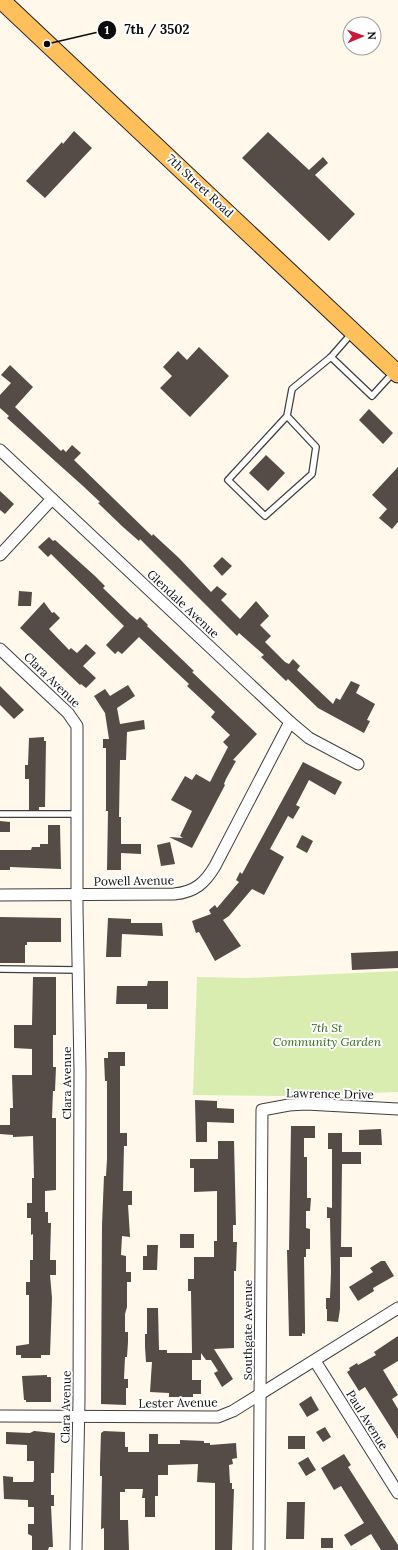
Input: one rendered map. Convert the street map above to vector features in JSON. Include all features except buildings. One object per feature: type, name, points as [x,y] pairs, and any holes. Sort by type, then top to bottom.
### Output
[{"type":"main road","name":"7th Street Road","points":[[1,0],[397,372]]},
{"type":"street","name":"Glendale Avenue","points":[[0,450],[290,722],[309,738],[358,764]]},
{"type":"street","points":[[0,555],[52,499]]},
{"type":"street","name":"Clara Avenue","points":[[0,649],[75,721],[77,726],[79,970],[79,1417],[76,1550]]},
{"type":"street","name":"Powell Avenue","points":[[0,895],[174,894],[191,891],[202,884],[215,866],[290,722]]},
{"type":"street","name":"Lawrence Drive","points":[[262,1110],[289,1105],[306,1104],[398,1109]]},
{"type":"street","name":"Southgate Avenue","points":[[259,1550],[262,1110]]},
{"type":"street","name":"Lester Avenue","points":[[0,1416],[218,1417],[233,1411],[261,1392],[315,1361],[398,1308]]},
{"type":"street","name":"Paul Avenue","points":[[315,1361],[398,1493]]},
{"type":"lane","points":[[287,416],[316,447],[312,474],[265,516],[228,480],[287,416],[292,389],[331,356],[353,331]]},
{"type":"lane","points":[[331,356],[372,396],[397,372]]},
{"type":"lane","points":[[0,814],[77,814]]},
{"type":"lane","points":[[0,969],[79,970]]},
{"type":"green space","name":"7th St Community Garden","points":[[398,971],[398,1092],[281,1096],[193,1095],[197,977],[247,978]]},
{"type":"place","name":"7th / 3502","points":[[47,44]]}]
